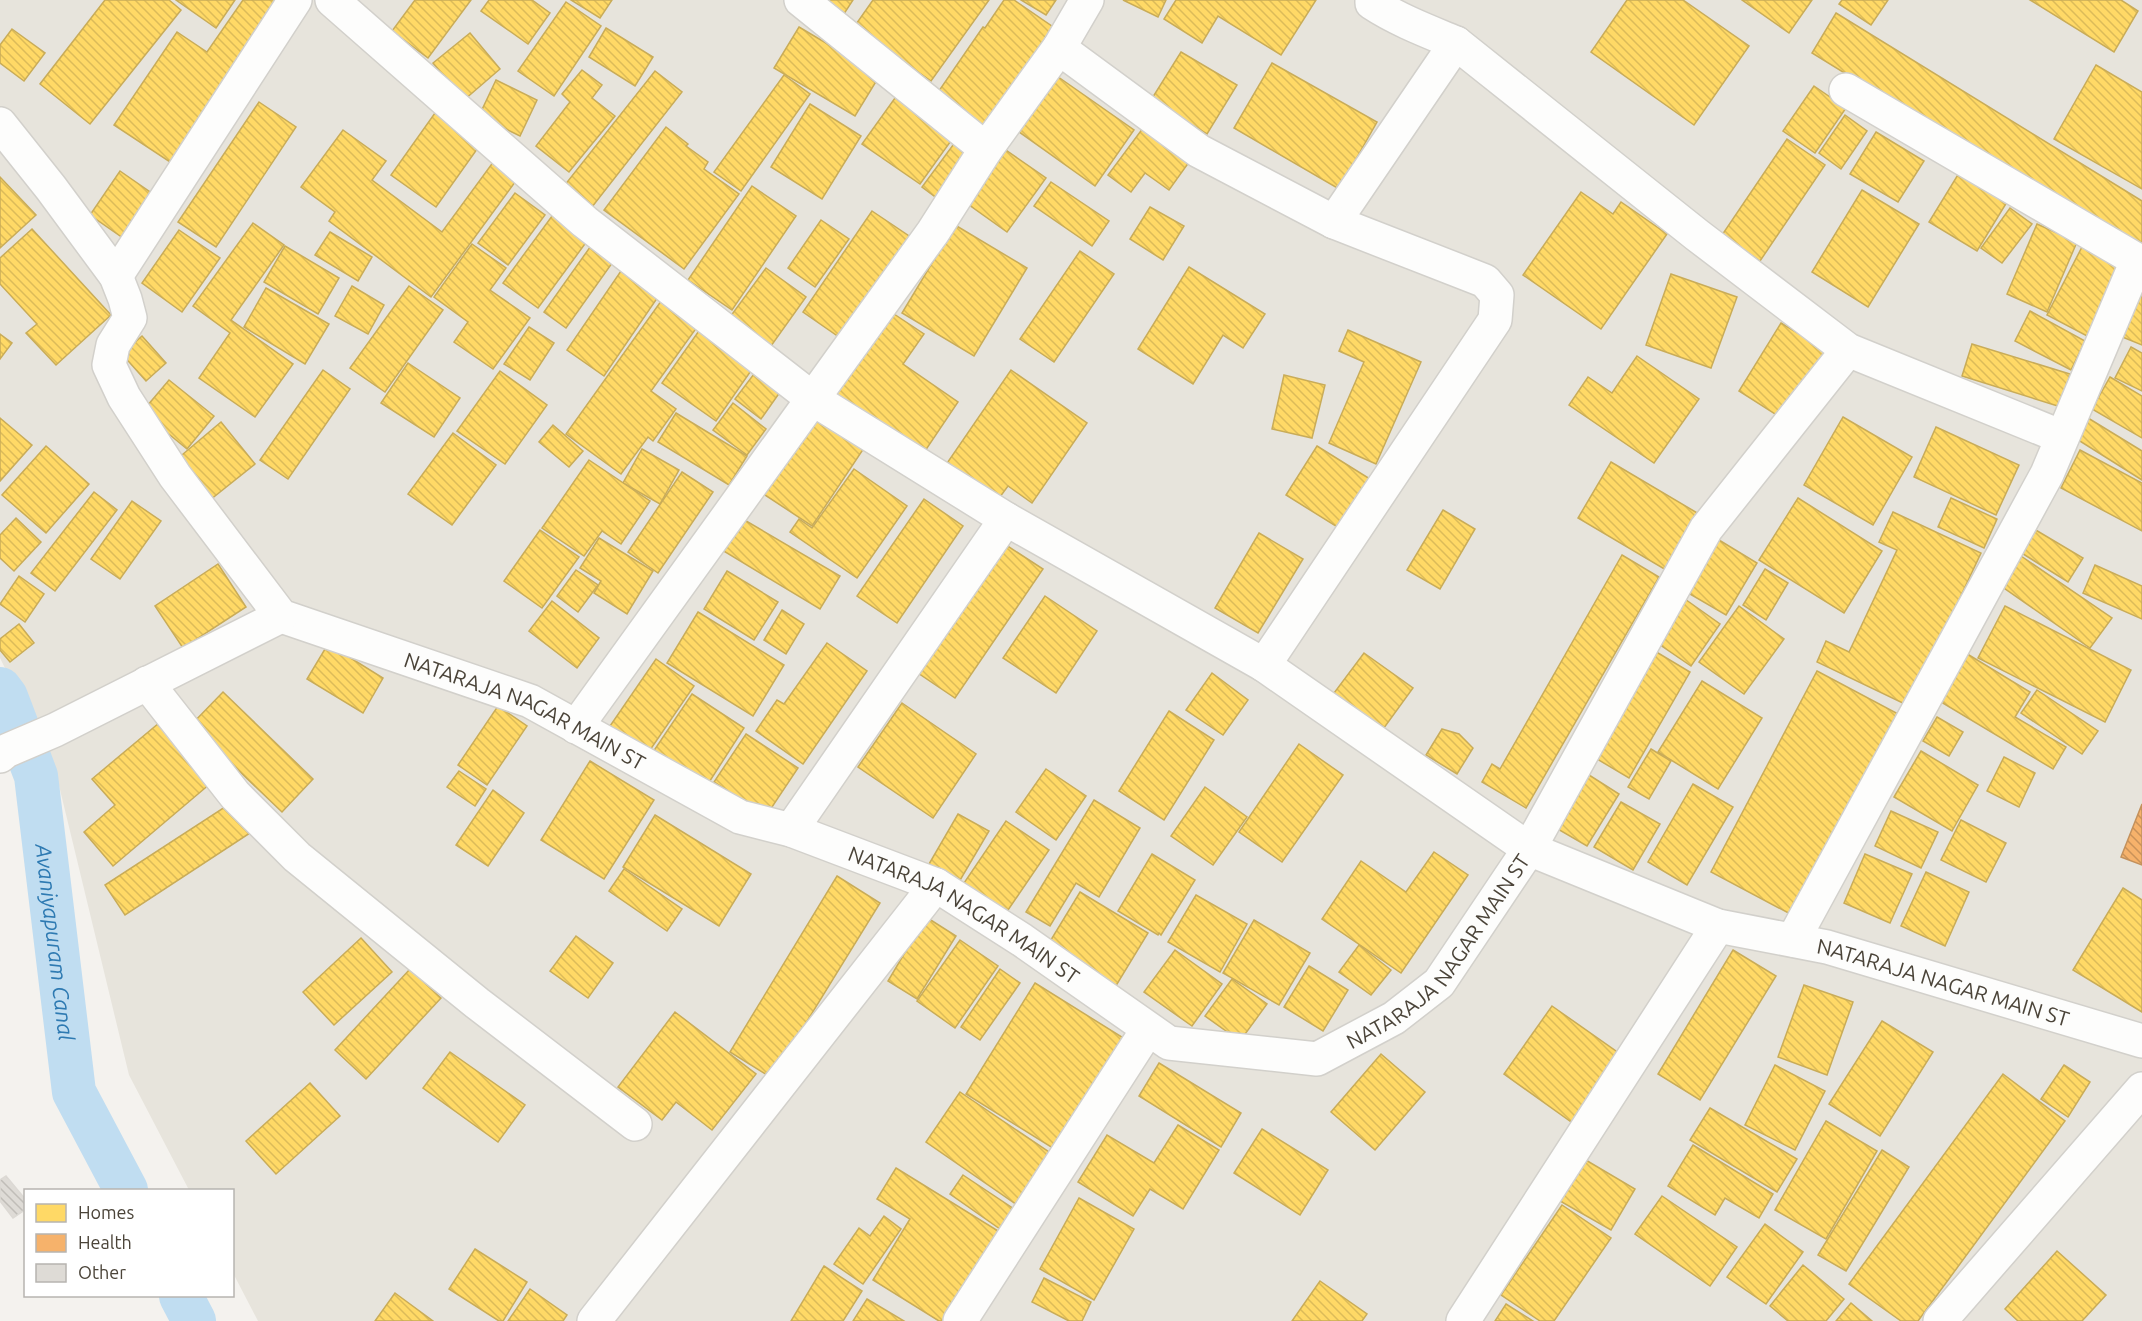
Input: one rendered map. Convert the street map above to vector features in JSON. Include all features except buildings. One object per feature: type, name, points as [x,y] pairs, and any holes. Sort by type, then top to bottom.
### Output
[{"type":"street","points":[[116,276],[295,0]]},
{"type":"street","points":[[332,0],[585,222],[813,399],[1006,519],[1264,665],[1529,849],[1706,529],[1848,350]]},
{"type":"street","points":[[801,0],[986,149]]},
{"type":"street","points":[[576,727],[933,232],[986,149],[1059,48],[1087,0]]},
{"type":"street","points":[[1372,0],[1372,3],[1404,21],[1456,43],[1697,235],[1848,350],[2062,437]]},
{"type":"street","points":[[1334,222],[1456,43]]},
{"type":"street","points":[[1059,48],[1199,151],[1334,222],[1485,281],[1497,295],[1496,320],[1264,665]]},
{"type":"street","points":[[1793,940],[2042,484],[2139,262],[1846,90]]},
{"type":"street","points":[[0,124],[116,276],[130,318],[112,345],[109,365],[123,397],[175,476],[281,616],[3,754]]},
{"type":"street","points":[[791,830],[1006,519]]},
{"type":"street","name":"NATARAJA NAGAR MAIN ST","points":[[281,616],[530,701],[740,817],[791,830],[936,885],[1022,940],[1169,1043],[1317,1059],[1394,1018],[1439,983],[1529,849],[1718,926],[1827,947],[2142,1041]]},
{"type":"street","points":[[147,683],[235,795],[297,857],[477,1003],[635,1124]]},
{"type":"street","points":[[594,1321],[936,885]]},
{"type":"street","points":[[1463,1321],[1718,926]]},
{"type":"street","points":[[960,1321],[1148,1029]]},
{"type":"street","points":[[1940,1321],[2142,1089]]},
{"type":"shaded area","points":[[0,0],[2142,0],[2142,1321],[258,1321],[234,1275],[234,1189],[188,1189],[129,1075],[55,769],[0,658]]},
{"type":"waterway","name":"Avaniyapuram Canal","points":[[0,689],[6,697],[36,776],[74,1092],[125,1189]]},
{"type":"waterway","name":"Avaniyapuram Canal","points":[[182,1297],[194,1321]]}]
